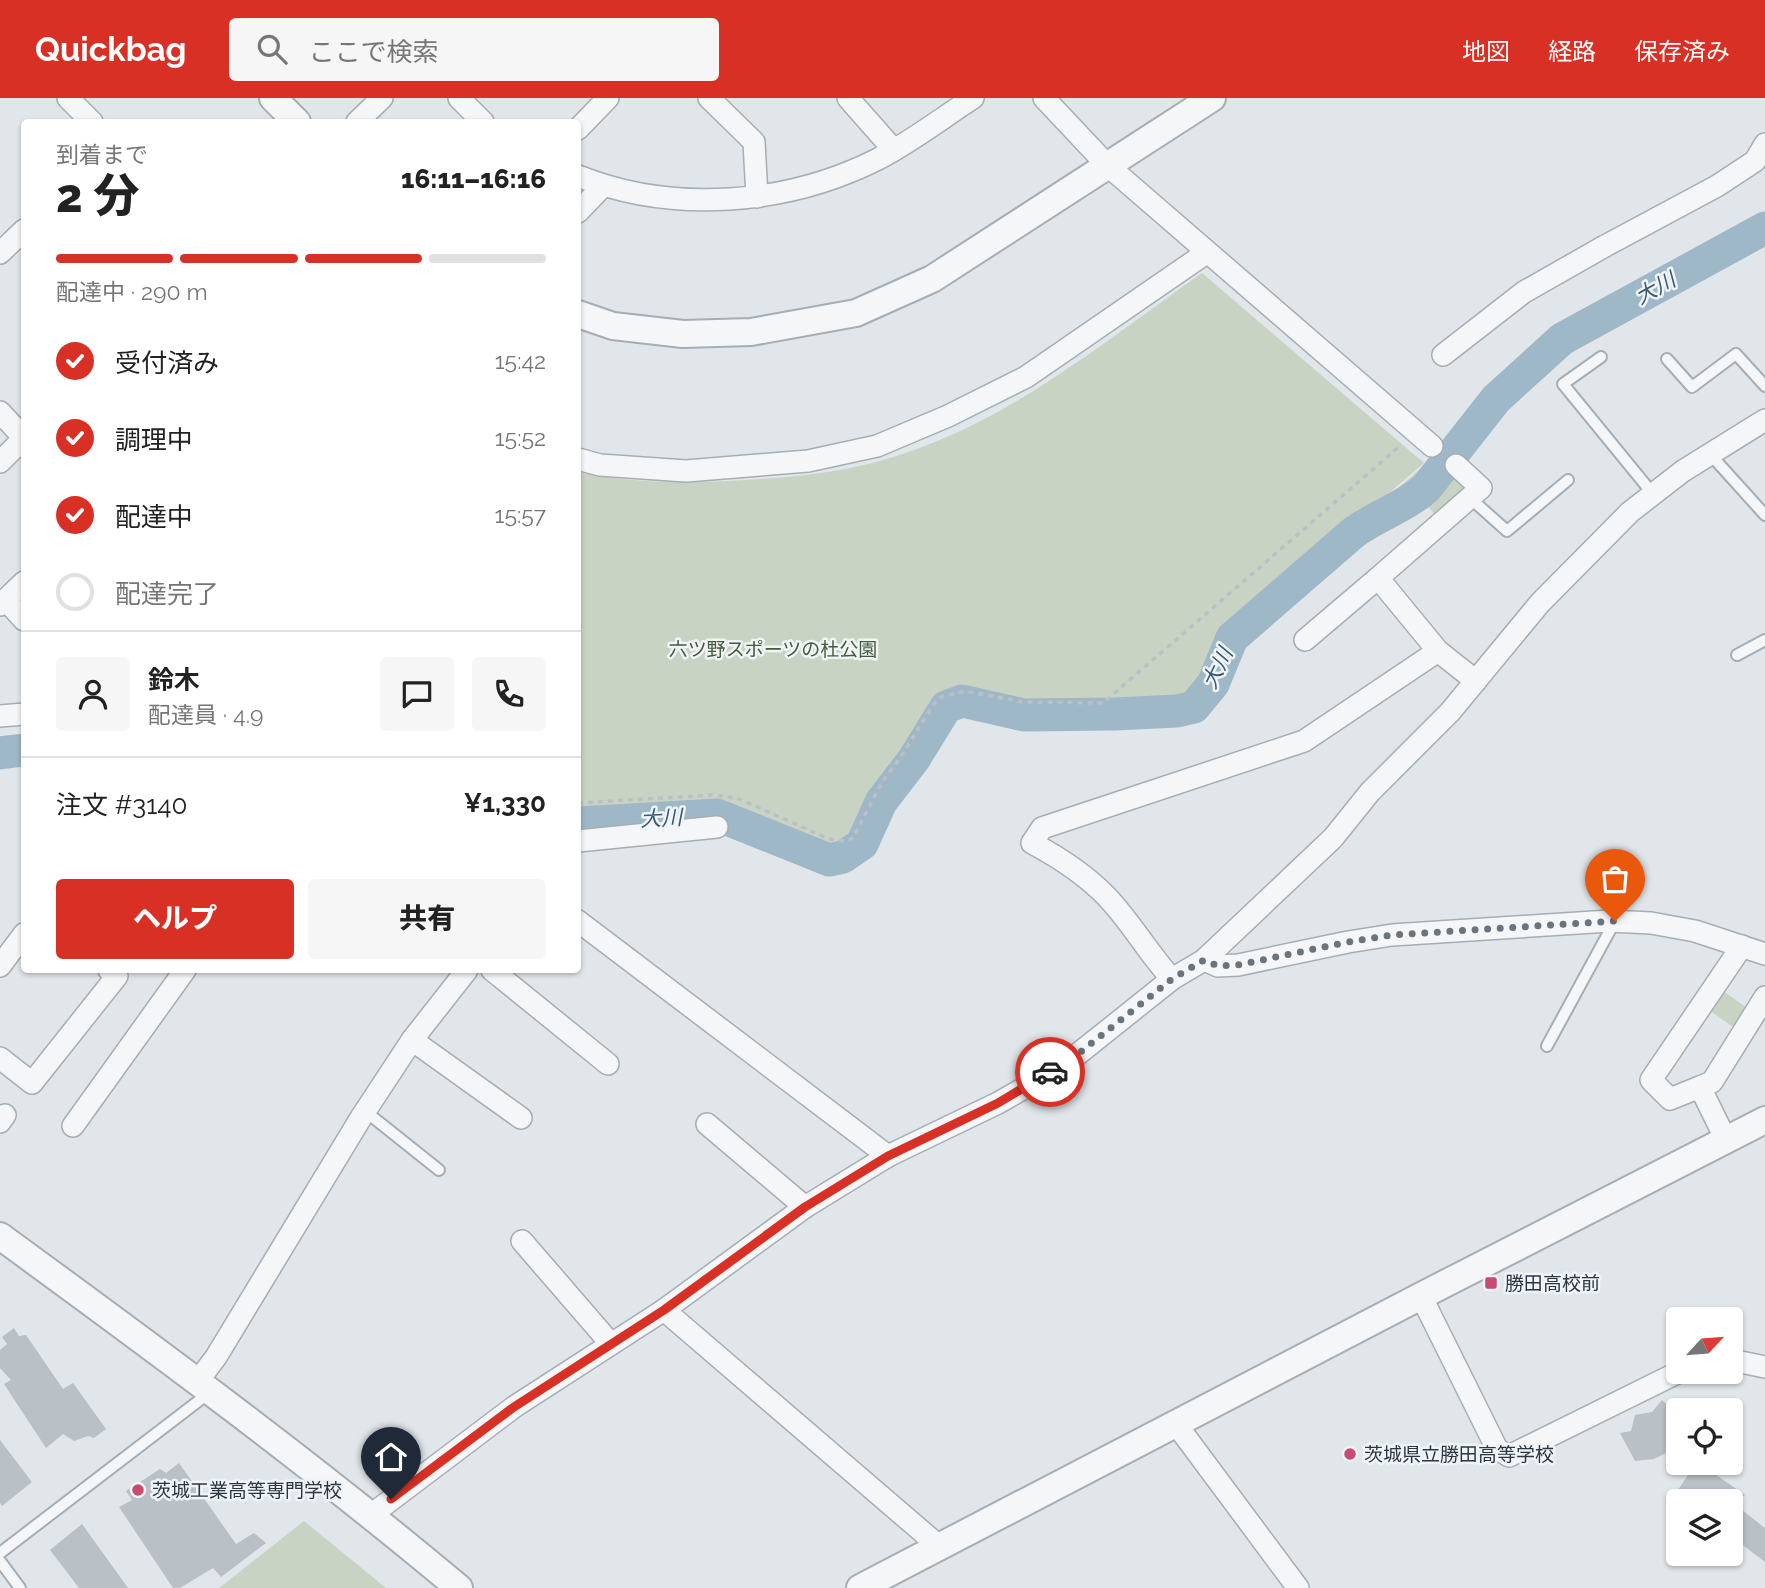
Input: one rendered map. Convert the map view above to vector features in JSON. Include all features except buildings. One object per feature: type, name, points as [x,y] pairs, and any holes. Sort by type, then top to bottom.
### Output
[{"type":"street","points":[[68,98],[89,119]]},
{"type":"street","points":[[273,98],[294,119]]},
{"type":"street","points":[[360,119],[382,98]]},
{"type":"street","points":[[459,98],[480,119]]},
{"type":"street","points":[[581,126],[608,98]]},
{"type":"street","points":[[709,98],[754,142],[757,197]]},
{"type":"street","points":[[848,98],[893,149]]},
{"type":"street","points":[[581,177],[603,186],[662,197],[721,200],[796,191],[840,176],[880,158],[973,98]]},
{"type":"street","points":[[1044,98],[1107,165],[1424,439]]},
{"type":"street","points":[[581,315],[613,326],[683,334],[751,332],[856,313],[932,279],[1212,98]]},
{"type":"street","points":[[1443,355],[1524,292],[1717,186],[1755,161],[1765,144]]},
{"type":"street","points":[[581,209],[603,186]]},
{"type":"street","points":[[581,460],[600,465],[686,471],[808,461],[877,446],[948,416],[1026,377],[1206,253]]},
{"type":"street","points":[[0,412],[21,435]]},
{"type":"street","points":[[371,1515],[514,1407],[664,1310],[805,1207],[888,1156],[998,1103],[1040,1079],[1073,1058],[1172,979],[1204,960],[1333,838],[1370,792],[1450,712],[1540,603],[1630,512],[1682,471],[1765,420]]},
{"type":"street","points":[[0,462],[21,441]]},
{"type":"street","points":[[1305,640],[1481,488],[1456,465]]},
{"type":"street","points":[[1378,578],[1437,651],[1476,681]]},
{"type":"street","points":[[21,585],[3,602],[21,617]]},
{"type":"street","points":[[1172,979],[1157,964],[1108,898],[1068,861],[1032,843],[1042,828],[1304,741],[1437,651]]},
{"type":"street","points":[[0,716],[21,714]]},
{"type":"street","points":[[581,841],[717,827]]},
{"type":"street","points":[[1204,960],[1218,966],[1238,965],[1392,935],[1615,921],[1695,930],[1765,954]]},
{"type":"street","points":[[581,923],[888,1156]]},
{"type":"street","points":[[0,966],[21,938]]},
{"type":"street","points":[[1742,946],[1651,1080],[1670,1099],[1712,1083],[1765,997]]},
{"type":"street","points":[[0,1058],[32,1083],[117,976],[113,973]]},
{"type":"street","points":[[73,1126],[183,973]]},
{"type":"street","points":[[204,1386],[223,1346],[365,1111],[458,973]]},
{"type":"street","points":[[496,973],[608,1065]]},
{"type":"street","points":[[412,1040],[521,1118]]},
{"type":"street","points":[[1700,1087],[1726,1140]]},
{"type":"street","points":[[860,1588],[1765,1120]]},
{"type":"street","points":[[707,1124],[805,1207]]},
{"type":"street","points":[[0,1236],[204,1386],[371,1515],[458,1588]]},
{"type":"street","points":[[522,1241],[611,1344]]},
{"type":"street","points":[[1421,1296],[1497,1449],[1509,1456],[1666,1378]]},
{"type":"street","points":[[664,1310],[940,1547]]},
{"type":"street","points":[[1743,1362],[1765,1367]]},
{"type":"street","points":[[1176,1424],[1298,1588]]},
{"type":"lane","points":[[1667,359],[1692,387],[1736,354],[1765,386]]},
{"type":"lane","points":[[1601,357],[1563,384],[1653,494]]},
{"type":"lane","points":[[1710,454],[1765,515]]},
{"type":"lane","points":[[1470,498],[1507,531],[1568,480]]},
{"type":"lane","points":[[1737,655],[1765,640]]},
{"type":"lane","points":[[1546,1046],[1615,921]]},
{"type":"lane","points":[[365,1111],[439,1170]]},
{"type":"lane","points":[[0,1553],[204,1386]]},
{"type":"lane","points":[[0,1561],[20,1588]]},
{"type":"path","points":[[581,803],[712,794],[737,798],[829,839],[846,841],[853,838],[882,782],[941,697],[965,691],[1023,702],[1103,703],[1424,439]]},
{"type":"green space","name":"六ツ野スポーツの杜公園","points":[[1202,273],[1424,463],[1227,631],[1199,691],[1185,704],[1105,710],[1041,710],[970,697],[950,699],[938,708],[912,751],[881,792],[857,843],[843,853],[829,856],[718,811],[581,819],[581,473],[641,481],[683,482],[781,477],[849,468],[927,445],[970,426],[1010,405],[1089,354]]},
{"type":"green space","points":[[1434,457],[1464,488],[1435,515],[1415,490],[1396,490]]},
{"type":"green space","points":[[1720,989],[1750,1010],[1736,1029],[1706,1008]]},
{"type":"green space","points":[[304,1521],[386,1588],[219,1588]]},
{"type":"waterway","name":"大川","points":[[581,823],[717,815],[829,860],[843,857],[862,844],[881,802],[914,759],[946,707],[962,701],[1024,715],[1115,714],[1177,711],[1194,707],[1213,684],[1232,638],[1353,533],[1409,501],[1426,488],[1496,399],[1562,339],[1765,228]]},
{"type":"waterway","name":"大川","points":[[0,753],[21,750]]},
{"type":"way so far","points":[[1050,1072],[1073,1058],[1172,979],[1204,960],[1218,966],[1238,965],[1392,935],[1615,921]]},
{"type":"place","name":"勝田高校前","points":[[1491,1283]]},
{"type":"place","name":"茨城県立勝田高等学校","points":[[1350,1454]]},
{"type":"place","name":"茨城工業高等専門学校","points":[[138,1490]]},
{"type":"route","points":[[391,1499],[514,1407],[664,1310],[805,1207],[888,1156],[998,1103],[1050,1072]]}]
